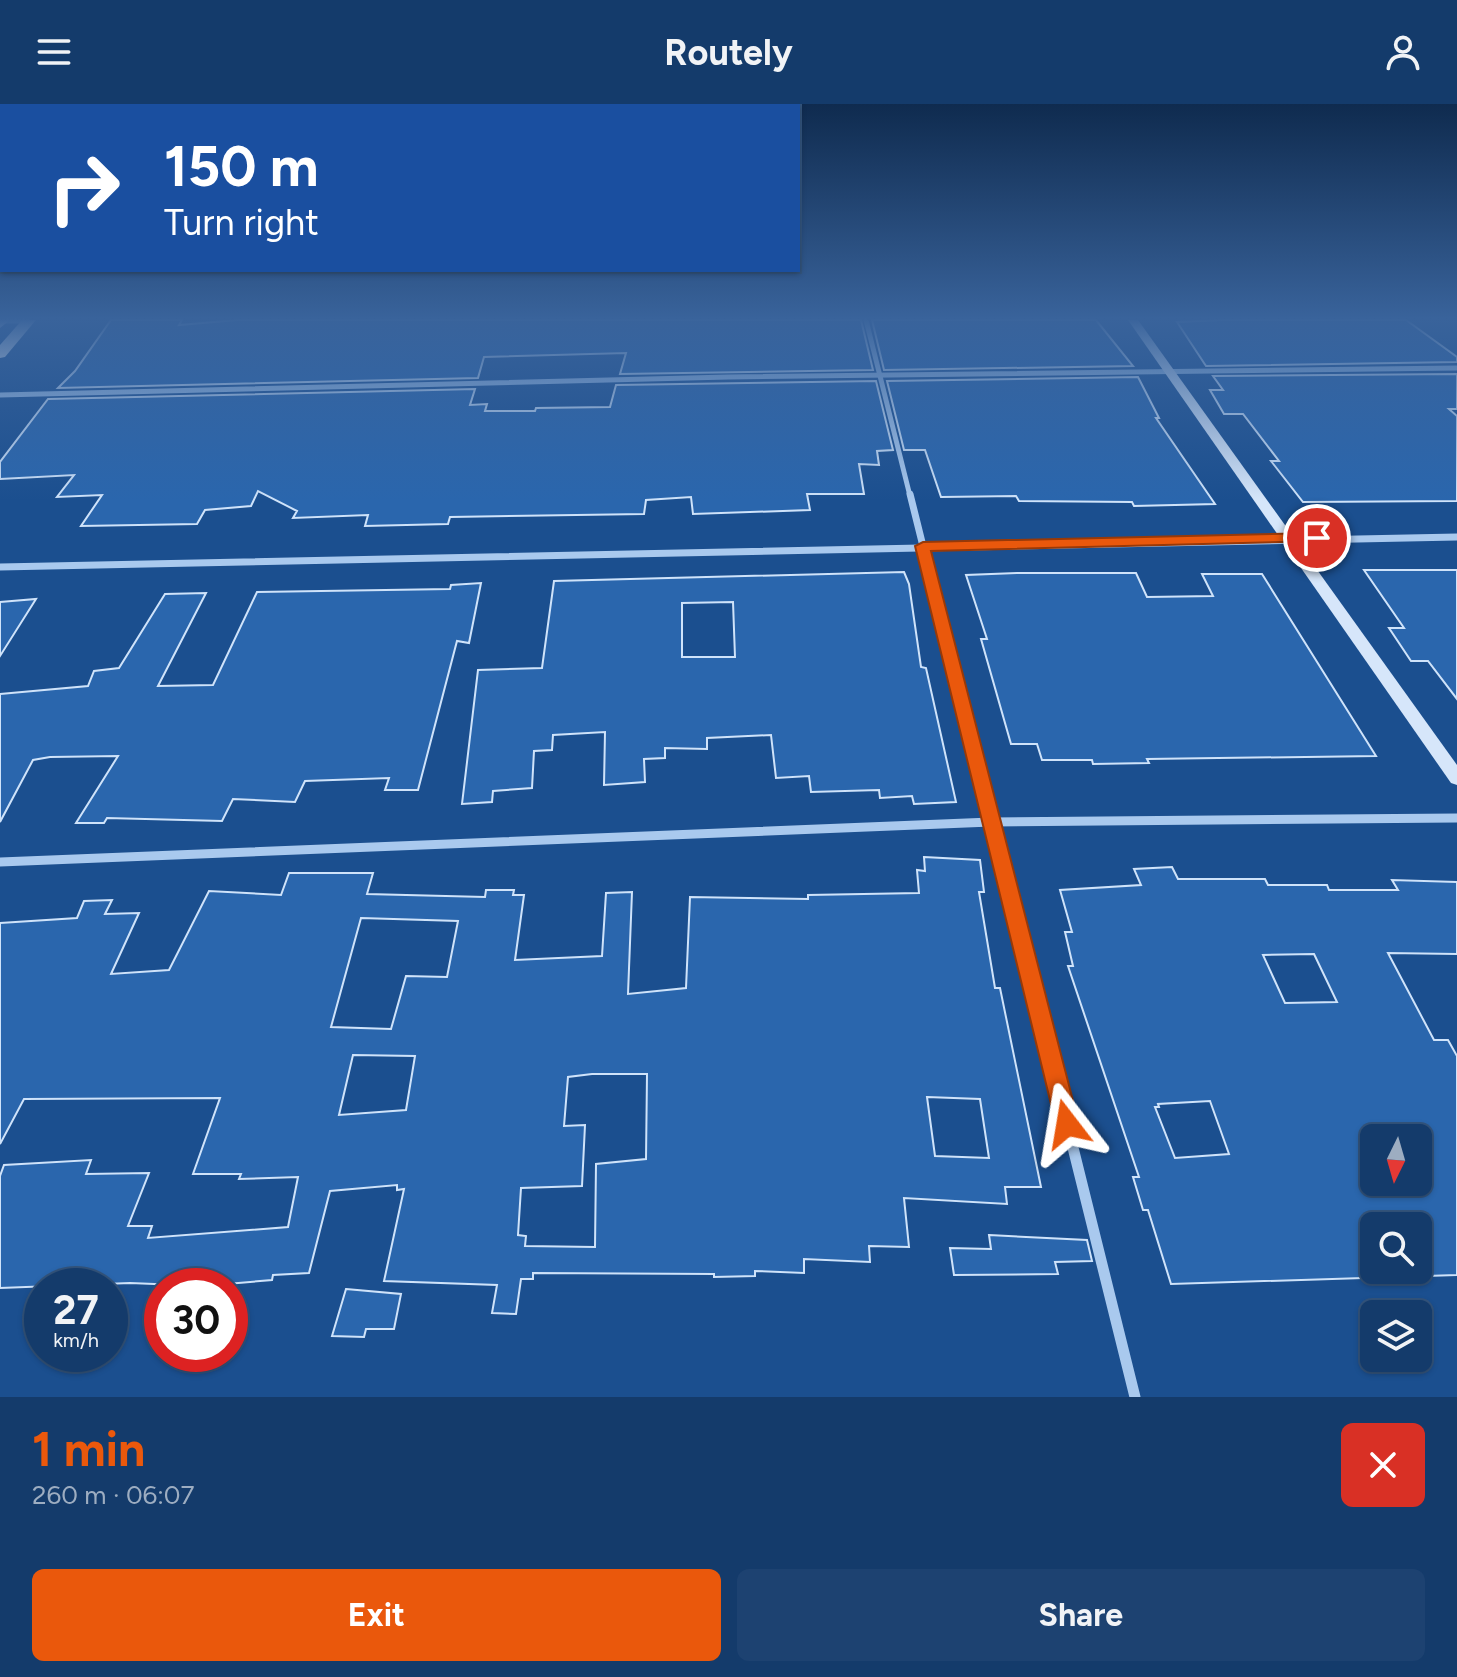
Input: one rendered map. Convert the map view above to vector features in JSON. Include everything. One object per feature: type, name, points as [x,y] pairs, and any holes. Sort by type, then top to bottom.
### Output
[{"type":"main road","points":[[1175,380],[1457,778]]},
{"type":"street","points":[[0,395],[495,380]]},
{"type":"street","points":[[880,380],[1135,1397]]},
{"type":"street","points":[[0,567],[1289,538],[1457,537]]},
{"type":"street","points":[[0,862],[991,822],[1457,818]]},
{"type":"building","points":[[66,380],[380,380],[58,388]]},
{"type":"building","points":[[1140,380],[1159,418],[1156,418],[1215,504],[1134,506],[1132,502],[1019,501],[1016,496],[941,497],[925,450],[904,450],[887,381]]},
{"type":"building","points":[[1216,380],[1457,380],[1457,409],[1449,409],[1457,416],[1457,501],[1303,502],[1271,461],[1279,461],[1243,414],[1224,414],[1210,390],[1223,390]]},
{"type":"building","points":[[876,381],[893,450],[877,451],[879,465],[859,464],[864,494],[807,494],[810,510],[693,514],[691,497],[646,500],[644,514],[450,517],[448,524],[365,526],[368,515],[293,518],[297,511],[258,491],[251,506],[205,510],[197,524],[81,526],[102,495],[57,497],[74,475],[0,479],[0,462],[48,399],[475,389],[470,405],[487,404],[485,411],[535,411],[536,408],[610,407],[616,385]]},
{"type":"building","points":[[1364,570],[1457,570],[1457,699],[1428,661],[1411,661],[1389,628],[1404,628]]},
{"type":"building","points":[[904,572],[909,584],[921,667],[926,668],[956,802],[914,804],[912,796],[880,798],[879,790],[811,792],[809,776],[776,778],[771,735],[707,738],[707,749],[665,748],[665,758],[644,759],[645,782],[604,785],[605,732],[553,735],[552,750],[534,751],[532,788],[493,791],[492,802],[462,804],[478,670],[542,668],[554,581]],"holes":[[[733,602],[735,657],[682,657],[682,603]]]},
{"type":"building","points":[[1136,573],[1147,597],[1213,596],[1202,574],[1262,574],[1376,756],[1147,759],[1149,763],[1093,764],[1092,760],[1042,760],[1037,744],[1011,744],[981,639],[987,639],[966,575]]},
{"type":"building","points":[[481,583],[469,643],[457,641],[418,790],[385,790],[389,778],[305,781],[295,802],[233,799],[222,821],[107,818],[104,823],[76,823],[118,756],[50,757],[33,760],[0,822],[0,694],[88,686],[94,671],[119,668],[165,594],[206,593],[158,686],[213,685],[257,592],[450,589],[451,585]]},
{"type":"building","points":[[36,599],[0,656],[0,602]]},
{"type":"building","points":[[924,857],[980,860],[984,892],[979,892],[995,988],[1000,988],[1041,1187],[1005,1187],[1007,1204],[904,1198],[909,1247],[869,1246],[870,1262],[804,1259],[804,1273],[755,1271],[755,1276],[714,1277],[714,1274],[533,1273],[533,1279],[521,1279],[516,1314],[492,1313],[497,1285],[384,1281],[404,1189],[397,1190],[397,1185],[330,1191],[309,1273],[273,1275],[272,1280],[248,1282],[248,1268],[144,1268],[144,1284],[128,1283],[128,1268],[24,1268],[24,1287],[0,1288],[0,1176],[4,1165],[91,1160],[86,1174],[149,1173],[128,1226],[152,1226],[148,1238],[288,1227],[298,1177],[239,1179],[241,1174],[193,1174],[220,1098],[24,1099],[0,1144],[0,923],[77,918],[84,901],[112,900],[105,914],[139,913],[111,974],[169,970],[209,891],[281,895],[289,873],[373,873],[367,894],[485,897],[486,890],[514,890],[513,895],[524,895],[515,960],[602,956],[606,893],[632,892],[628,994],[686,988],[690,897],[808,899],[808,895],[919,893],[917,870],[925,871]],"holes":[[[361,918],[458,921],[447,977],[406,976],[391,1029],[331,1027]],[[353,1055],[415,1056],[406,1110],[339,1115]],[[647,1074],[646,1159],[596,1164],[595,1247],[525,1246],[526,1236],[518,1235],[521,1188],[582,1186],[585,1125],[564,1126],[568,1077]],[[927,1097],[980,1099],[989,1158],[935,1156]]]},
{"type":"building","points":[[1172,867],[1178,879],[1265,879],[1268,885],[1327,885],[1329,890],[1398,890],[1392,880],[1457,882],[1457,954],[1388,953],[1434,1040],[1448,1040],[1457,1056],[1457,1275],[1432,1276],[1432,1212],[1360,1212],[1360,1278],[1171,1284],[1148,1210],[1143,1210],[1133,1177],[1139,1177],[1068,966],[1073,966],[1065,932],[1072,932],[1060,890],[1141,885],[1134,869]],"holes":[[[1314,954],[1337,1002],[1285,1003],[1263,955]],[[1210,1101],[1229,1154],[1175,1158],[1155,1107],[1159,1107],[1158,1104]]]},
{"type":"building","points":[[989,1235],[1087,1240],[1092,1261],[1055,1262],[1058,1274],[954,1275],[950,1248],[991,1249]]},
{"type":"building","points":[[346,1289],[401,1294],[394,1329],[366,1329],[364,1337],[332,1336]]},
{"type":"route","points":[[1067,1124],[923,546],[1317,538]]}]
